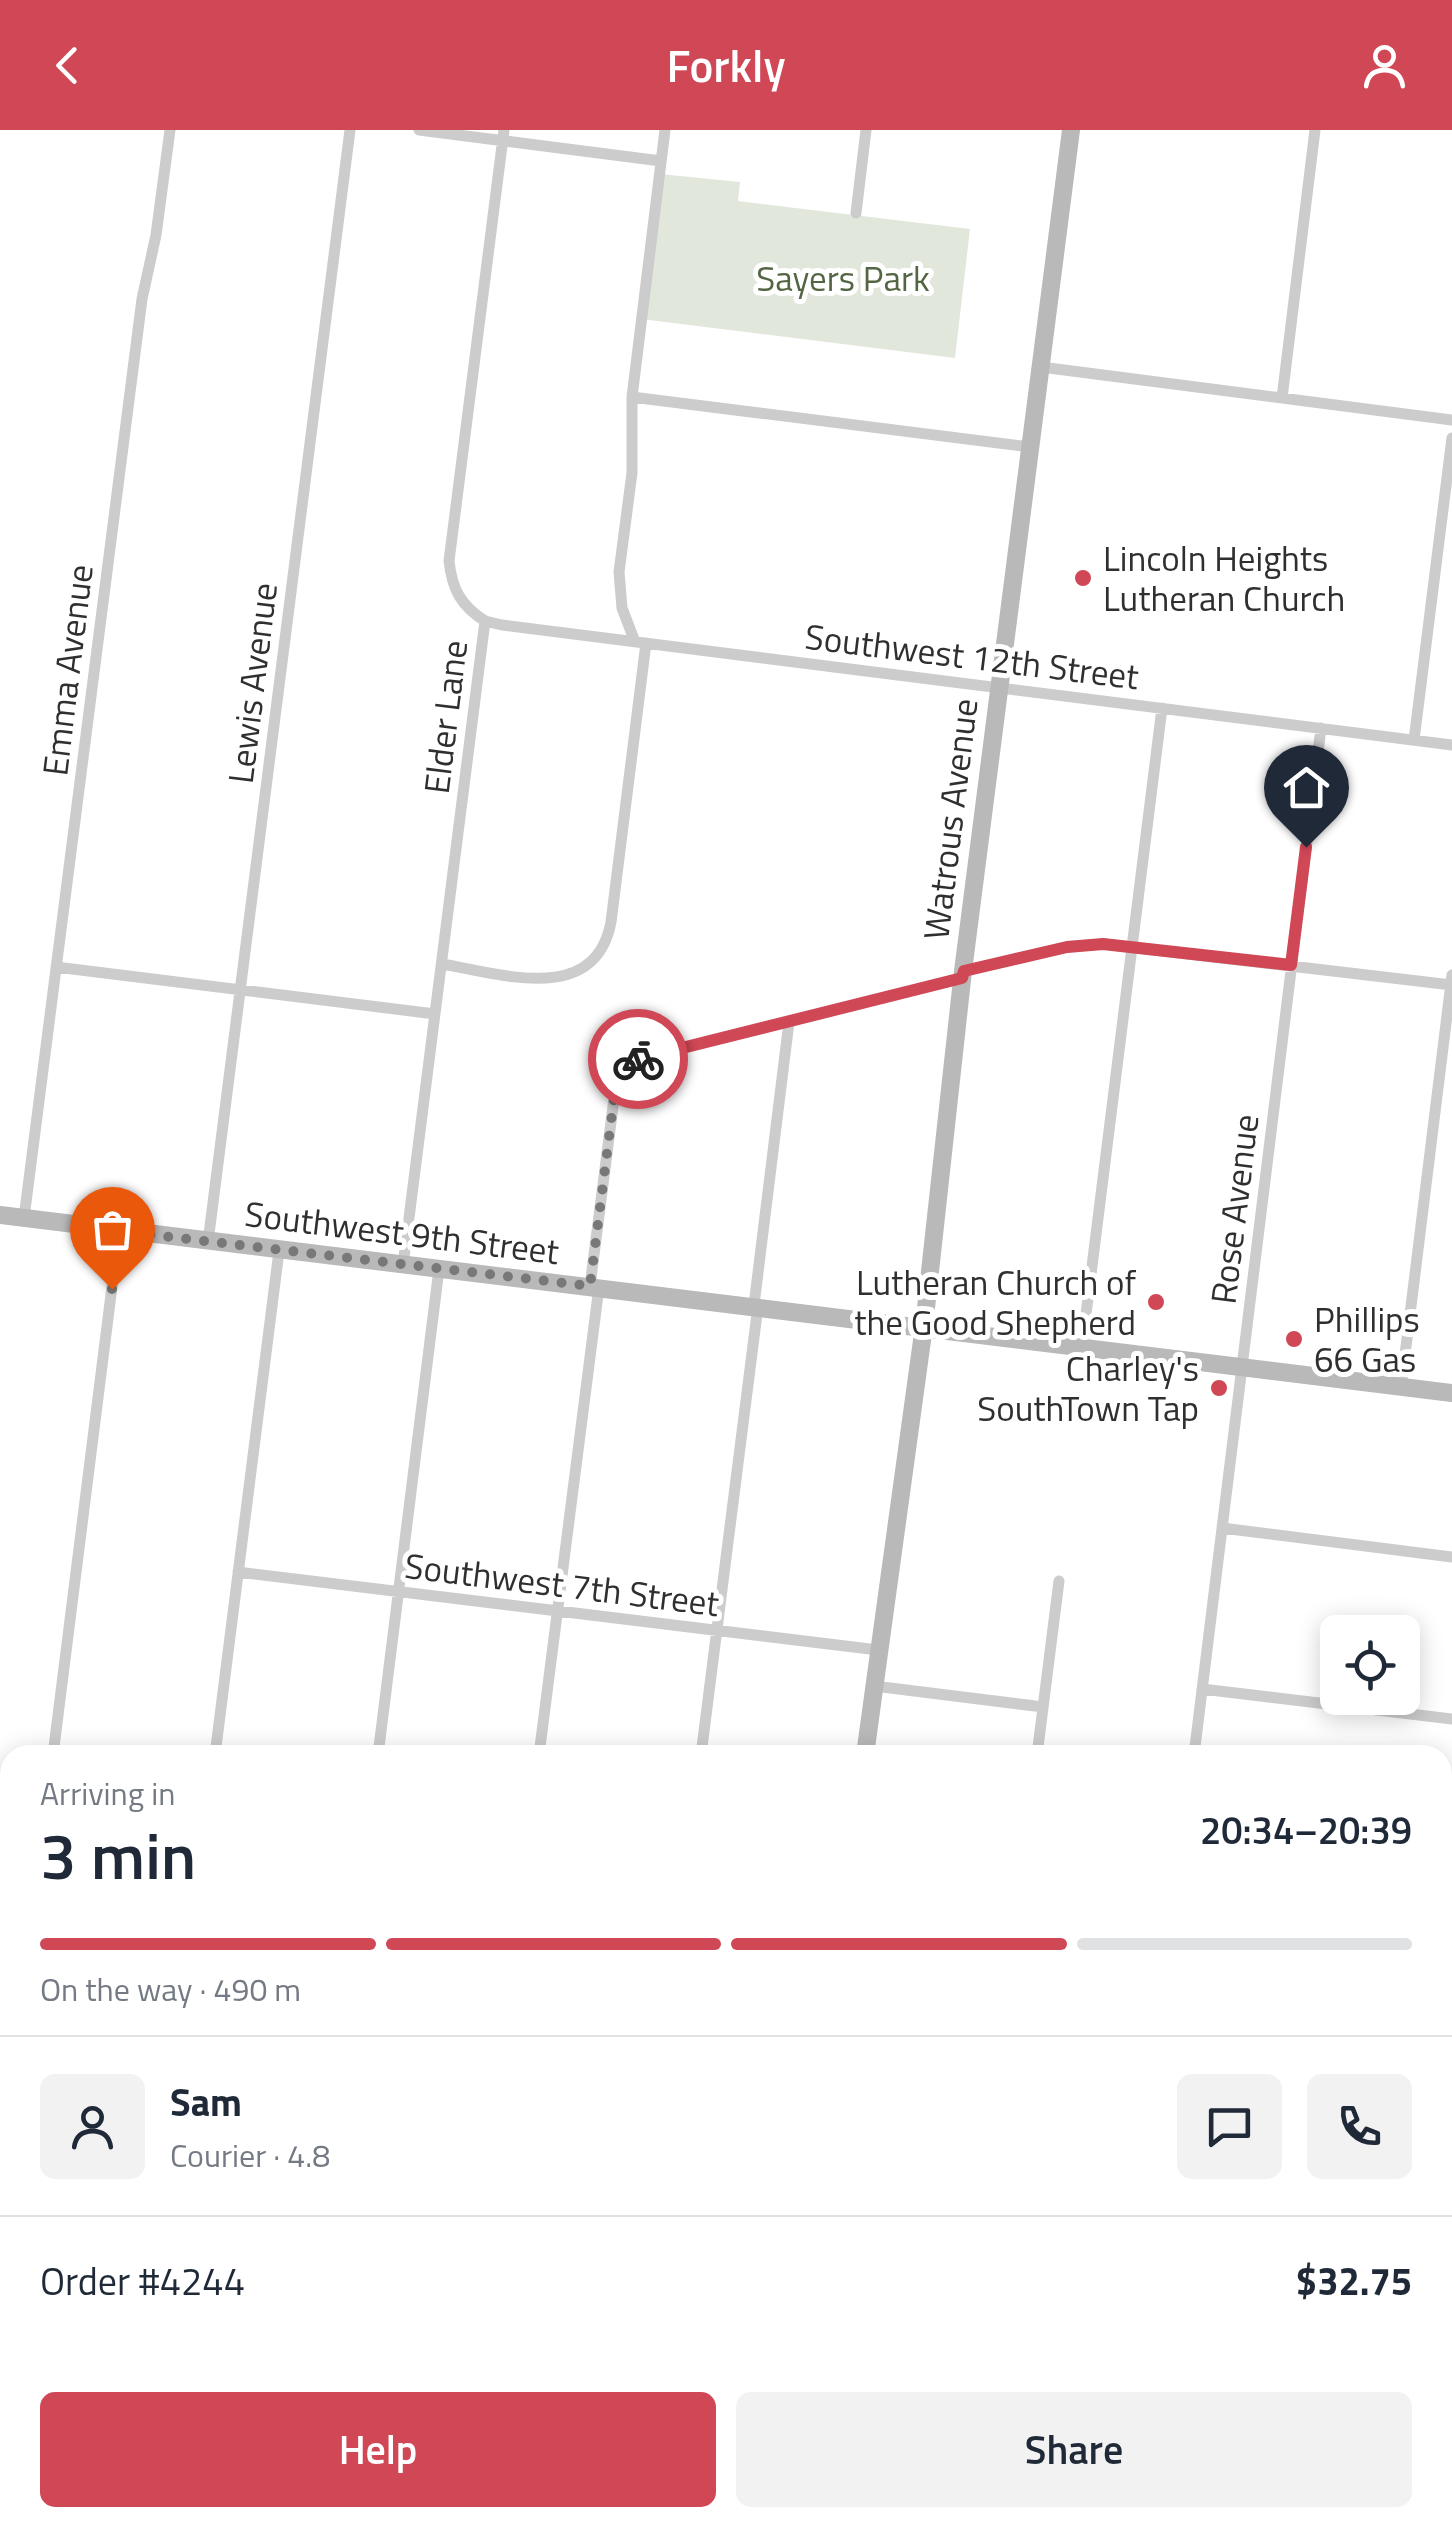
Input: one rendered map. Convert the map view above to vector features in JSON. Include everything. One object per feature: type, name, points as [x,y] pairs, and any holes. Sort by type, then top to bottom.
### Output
[{"type":"street","name":"Emma Avenue","points":[[24,1218],[142,299],[156,236],[170,130]]},
{"type":"street","name":"Lewis Avenue","points":[[208,1242],[350,130]]},
{"type":"street","points":[[419,130],[503,135],[662,161]]},
{"type":"street","points":[[442,964],[527,978],[570,975],[599,955],[608,939],[640,643],[622,608],[619,584],[632,473],[632,396],[666,130]]},
{"type":"street","points":[[856,213],[866,130]]},
{"type":"street","name":"Watrous Avenue","points":[[866,1745],[924,1326],[963,974],[1071,130]]},
{"type":"street","points":[[1282,398],[1315,130]]},
{"type":"street","name":"Elder Lane","points":[[403,1265],[486,620],[459,598],[448,561],[503,135]]},
{"type":"street","points":[[1040,367],[1452,420]]},
{"type":"street","points":[[632,396],[1030,447]]},
{"type":"street","points":[[1414,740],[1452,438]]},
{"type":"street","name":"Southwest 12th Street","points":[[486,620],[502,626],[1452,744]]},
{"type":"street","points":[[1082,1346],[1162,708]]},
{"type":"street","name":"Rose Avenue","points":[[1195,1745],[1321,728]]},
{"type":"street","points":[[540,1745],[617,1075],[630,1061],[1067,947],[1133,946],[1451,985]]},
{"type":"street","points":[[56,967],[435,1014]]},
{"type":"street","points":[[1401,1387],[1452,975]]},
{"type":"street","points":[[702,1745],[789,1022]]},
{"type":"street","name":"Southwest 9th Street","points":[[0,1215],[1452,1393]]},
{"type":"street","points":[[54,1745],[119,1231]]},
{"type":"street","points":[[216,1745],[279,1251]]},
{"type":"street","points":[[379,1745],[439,1269]]},
{"type":"street","points":[[1222,1528],[1452,1557]]},
{"type":"street","name":"Southwest 7th Street","points":[[238,1572],[878,1650]]},
{"type":"street","points":[[1038,1745],[1059,1581]]},
{"type":"street","points":[[874,1686],[1043,1707]]},
{"type":"street","points":[[1202,1689],[1452,1719]]},
{"type":"green space","name":"Sayers Park","points":[[660,174],[740,182],[738,201],[970,229],[955,358],[641,319]]},
{"type":"way so far","points":[[112,1289],[119,1231],[590,1286],[617,1075],[622,1066],[638,1059]]},
{"type":"place","name":"Lincoln Heights Lutheran Church","points":[[1083,578]]},
{"type":"place","name":"Lutheran Church of the Good Shepherd","points":[[1156,1302]]},
{"type":"place","name":"Phillips 66 Gas","points":[[1294,1339]]},
{"type":"place","name":"Charley's SouthTown Tap","points":[[1219,1388]]},
{"type":"route","points":[[638,1059],[962,978],[964,971],[1067,947],[1133,946],[1291,965],[1306,847]]}]
